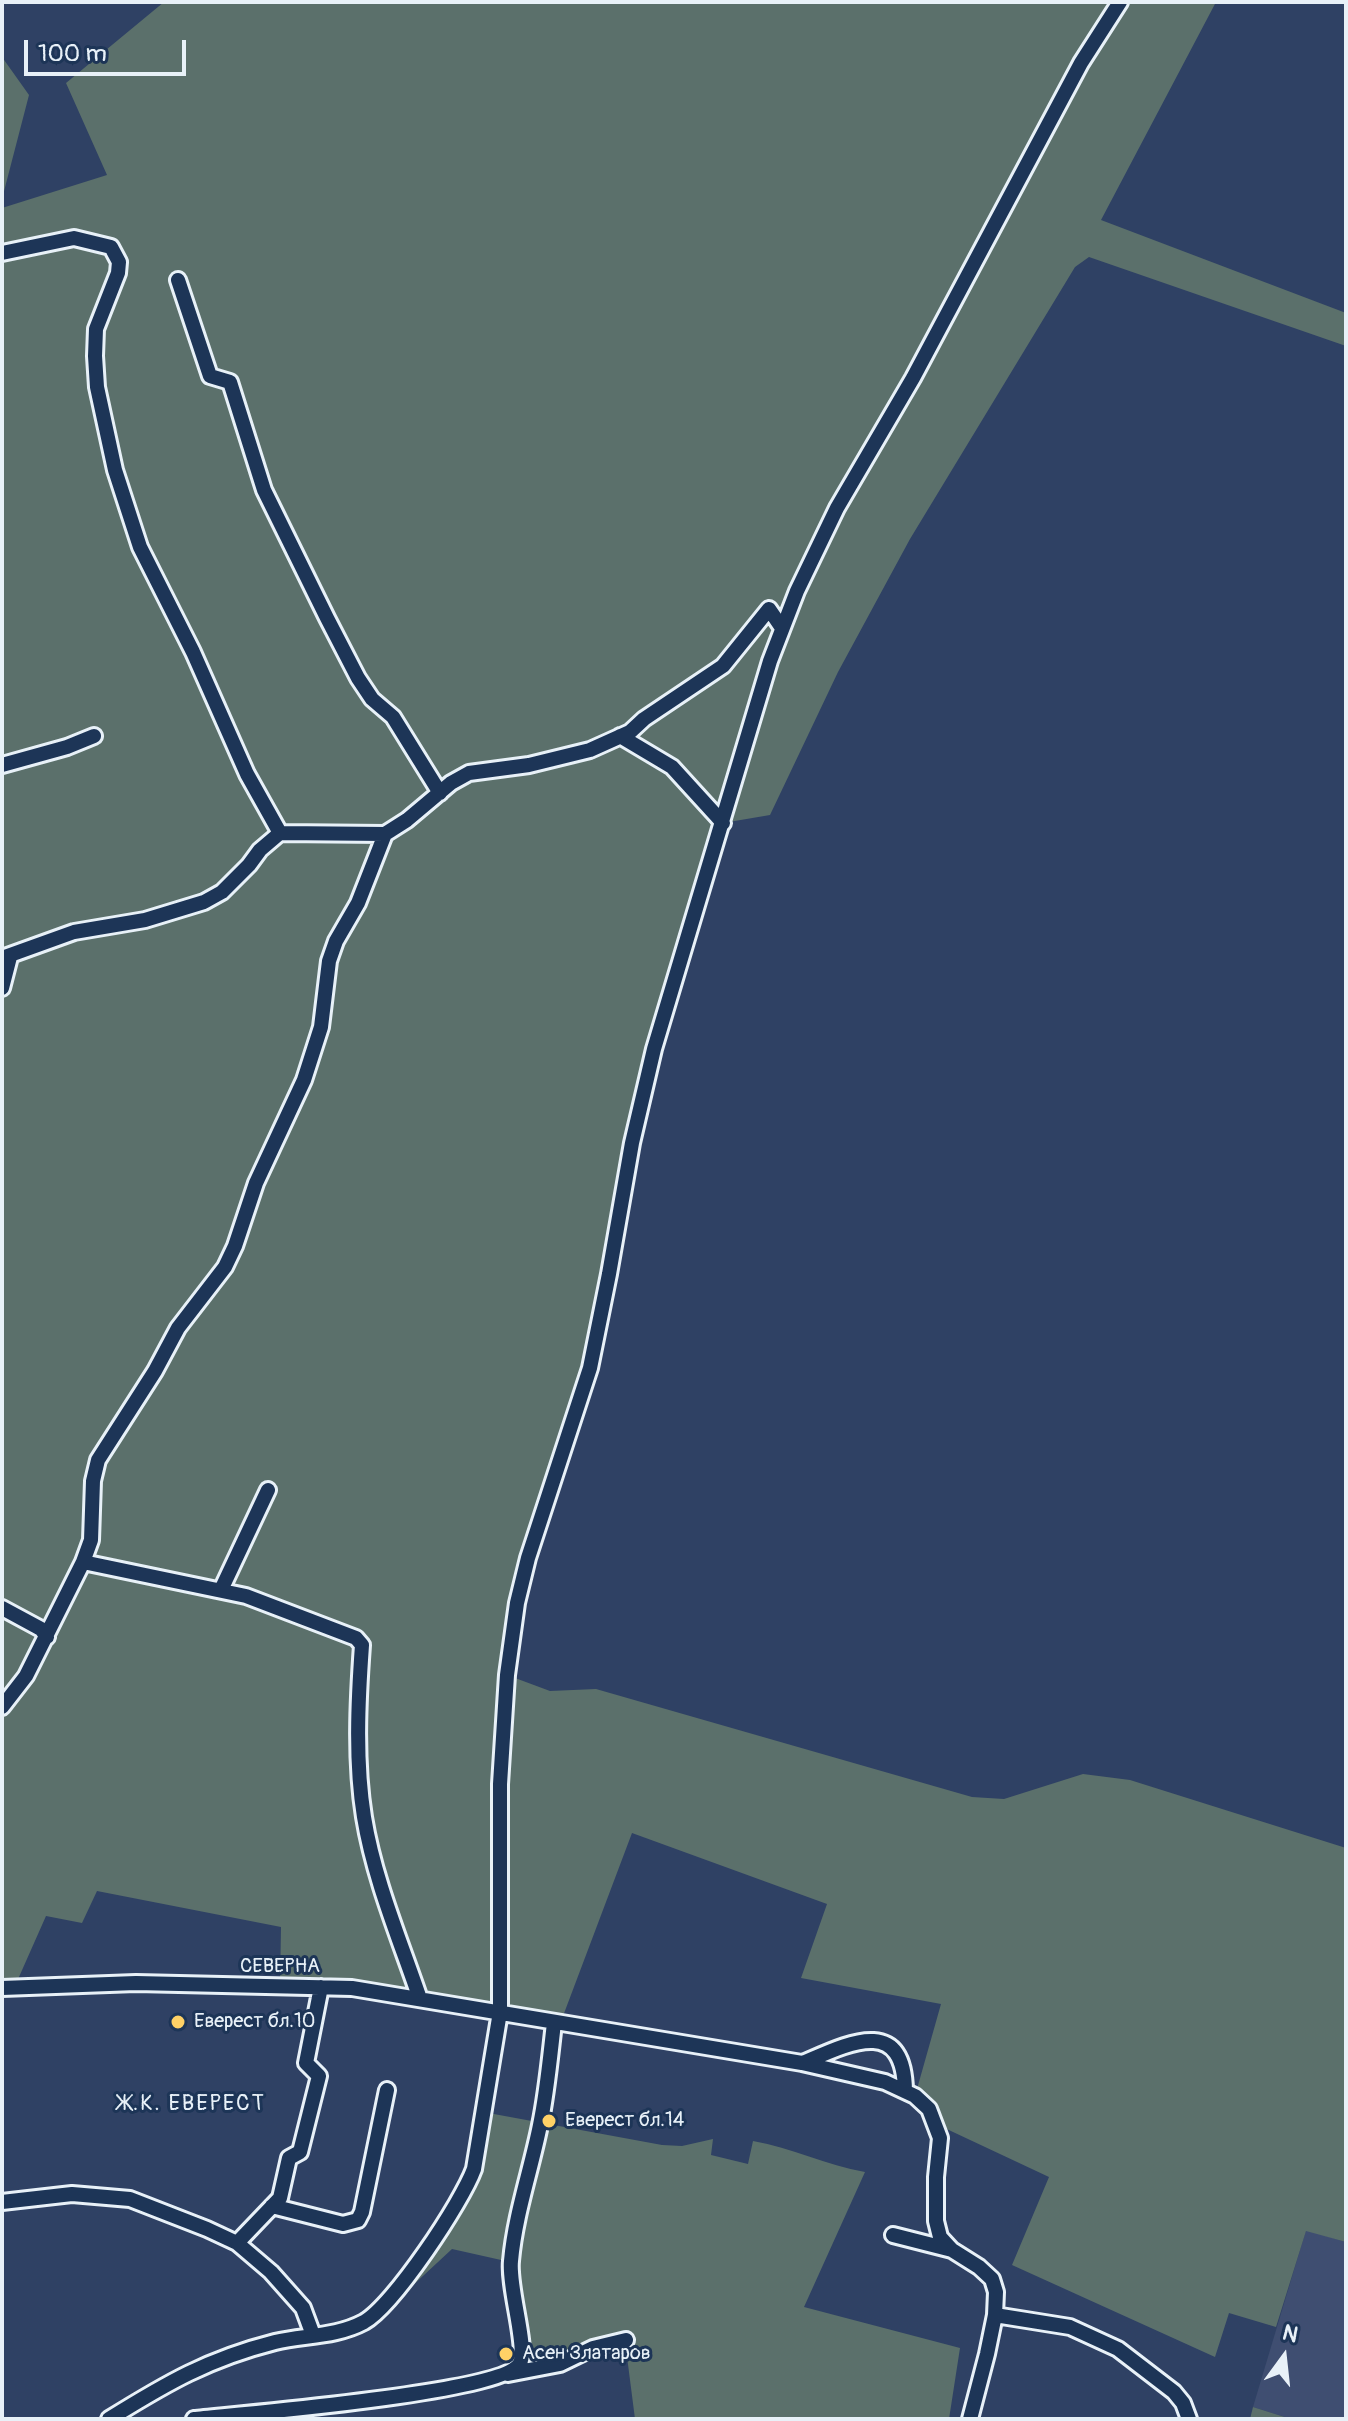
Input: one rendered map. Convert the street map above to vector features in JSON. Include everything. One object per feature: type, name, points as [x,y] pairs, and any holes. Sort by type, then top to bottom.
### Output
[{"type":"street","points":[[109,2419],[218,2358],[313,2335],[329,2335],[368,2320],[380,2309],[438,2233],[467,2189],[474,2169],[500,2012],[500,1784],[507,1675],[517,1603],[528,1558],[586,1383],[641,1096],[770,661],[837,508],[913,378],[1081,63],[1120,2]]},
{"type":"street","points":[[2,253],[74,238],[111,247],[119,262],[118,273],[96,329],[95,356],[97,387],[119,482],[140,547],[193,652],[247,774],[280,833]]},
{"type":"street","points":[[178,280],[210,376],[230,382],[264,490],[339,642],[372,699],[393,717],[440,793]]},
{"type":"street","points":[[2,988],[6,957],[74,932],[145,920],[204,902],[222,892],[280,833],[385,834],[451,783],[469,773],[570,757],[625,734],[723,666],[769,609],[782,628]]},
{"type":"street","points":[[625,734],[637,746],[672,767],[723,823]]},
{"type":"street","points":[[2,765],[94,736]]},
{"type":"street","points":[[2,1707],[26,1676],[83,1562],[91,1540],[93,1481],[98,1460],[155,1371],[178,1328],[225,1267],[235,1246],[256,1183],[304,1080],[321,1027],[329,961],[374,868],[385,834]]},
{"type":"street","points":[[221,1590],[268,1490]]},
{"type":"street","points":[[83,1562],[246,1596],[313,1619],[356,1638],[362,1645],[359,1725],[364,1816],[377,1874],[420,1999]]},
{"type":"street","points":[[2,1608],[41,1629],[47,1637]]},
{"type":"street","name":"СЕВЕРНА","points":[[2,1988],[136,1983],[352,1988],[802,2063],[863,2075],[905,2091]]},
{"type":"street","points":[[237,2243],[280,2198],[289,2158],[300,2152],[319,2076],[306,2063],[321,1987]]},
{"type":"street","points":[[508,2374],[520,2363],[523,2345],[514,2307],[511,2262],[519,2213],[541,2123],[554,2023]]},
{"type":"street","points":[[802,2063],[850,2042],[870,2039],[886,2044],[899,2057],[905,2069],[905,2091],[929,2109],[940,2138],[936,2177],[936,2221],[940,2237],[952,2250],[992,2279],[996,2292],[995,2315],[970,2419]]},
{"type":"street","points":[[272,2206],[343,2224],[358,2220],[387,2090]]},
{"type":"street","points":[[2,2202],[72,2194],[130,2199],[237,2243],[271,2272],[303,2308],[313,2335]]},
{"type":"street","points":[[893,2235],[952,2250]]},
{"type":"street","points":[[995,2315],[1070,2327],[1118,2349],[1174,2392],[1183,2403],[1189,2419]]},
{"type":"street","points":[[194,2419],[342,2412],[560,2364],[593,2348],[626,2340]]},
{"type":"shaded area","points":[[1306,2230],[1346,2242],[1346,2419],[1291,2419],[1253,2407]]},
{"type":"green space","points":[[164,2],[1216,2],[1101,220],[1346,313],[1346,346],[1089,257],[1075,267],[910,539],[838,672],[770,815],[723,823],[654,1049],[590,1368],[528,1558],[507,1675],[550,1691],[596,1689],[972,1797],[1004,1799],[1083,1774],[1130,1780],[1346,1848],[1346,2242],[1306,2231],[1276,2327],[1229,2313],[1215,2357],[1012,2265],[1049,2177],[936,2124],[915,2096],[941,2004],[801,1978],[827,1904],[632,1833],[560,2024],[352,1988],[280,1987],[281,1927],[97,1891],[82,1923],[46,1916],[15,1986],[2,1988],[2,208],[107,175],[66,83]]},
{"type":"green space","points":[[2,57],[29,95],[2,199]]},
{"type":"green space","points":[[483,2112],[662,2145],[682,2146],[713,2139],[711,2155],[748,2164],[753,2141],[865,2172],[804,2307],[960,2348],[949,2419],[635,2419],[625,2341],[576,2356],[520,2363],[510,2262],[452,2249],[410,2288],[401,2283],[457,2205]]},
{"type":"green space","points":[[1253,2407],[1291,2419],[1250,2419]]},
{"type":"place","name":"Еверест бл.10","points":[[178,2022]]},
{"type":"place","name":"Еверест бл.14","points":[[549,2121]]},
{"type":"place","name":"Асен Златаров","points":[[506,2354]]},
{"type":"district","name":"Ж.К. ЕВЕРЕСТ","points":[[192,2104]]}]
